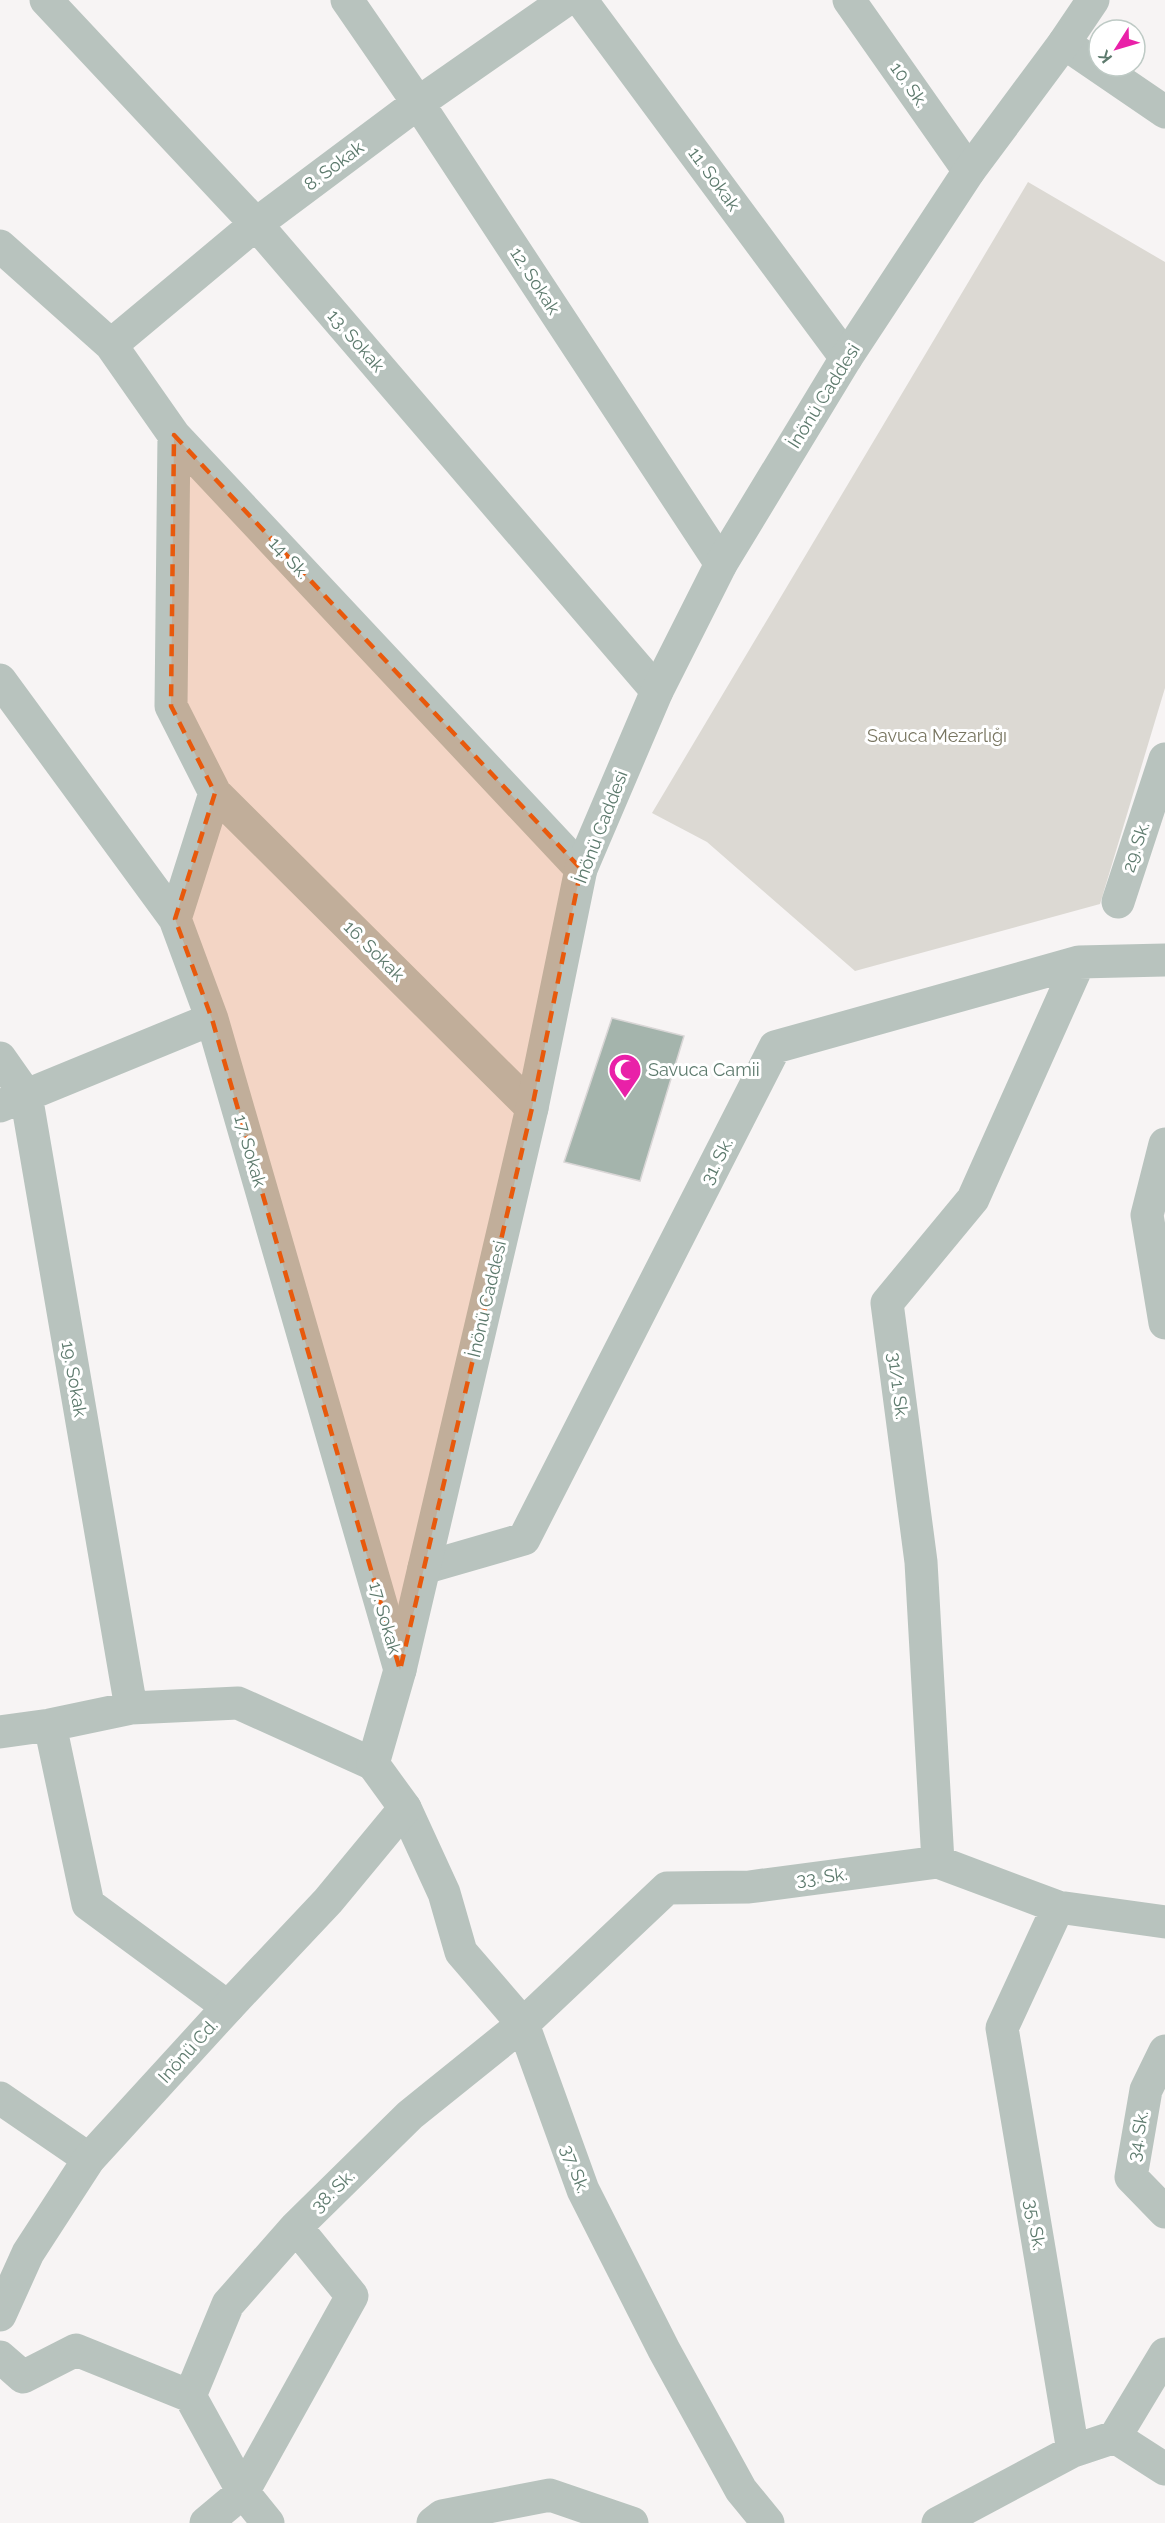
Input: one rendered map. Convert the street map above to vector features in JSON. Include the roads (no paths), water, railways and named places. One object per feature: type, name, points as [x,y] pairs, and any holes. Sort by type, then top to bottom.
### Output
[{"type":"street","name":"13. Sokak","points":[[46,0],[256,224],[657,690]]},
{"type":"street","name":"12. Sokak","points":[[347,0],[418,103],[721,564]]},
{"type":"street","name":"8. Sokak","points":[[111,345],[256,224],[418,103],[566,0]]},
{"type":"street","name":"11. Sokak","points":[[582,0],[846,358]]},
{"type":"street","name":"10. Sk.","points":[[849,0],[969,171]]},
{"type":"street","name":"İnönü Caddesi","points":[[373,1764],[400,1670],[532,1108],[581,869],[657,690],[721,564],[846,358],[969,171],[1093,0]]},
{"type":"street","points":[[1064,43],[1165,112]]},
{"type":"street","name":"14. Sk.","points":[[0,246],[111,345],[174,435],[581,869]]},
{"type":"street","name":"16. Sokak","points":[[174,435],[171,706],[215,794],[532,1108]]},
{"type":"street","name":"17. Sokak","points":[[0,680],[176,919],[212,1019],[400,1670]]},
{"type":"street","name":"29. Sk.","points":[[1118,902],[1165,759]]},
{"type":"street","points":[[176,919],[215,794]]},
{"type":"street","name":"31. Sk.","points":[[424,1568],[524,1539],[775,1047],[1078,962],[1165,960]]},
{"type":"street","name":"31/1. Sk.","points":[[938,1862],[921,1562],[887,1303],[973,1199],[1078,962]]},
{"type":"street","points":[[13,1101],[212,1019]]},
{"type":"street","name":"19. Sokak","points":[[0,1058],[13,1101],[131,1708]]},
{"type":"street","points":[[1165,1144],[1147,1215],[1165,1323]]},
{"type":"street","points":[[0,1732],[50,1725],[131,1708],[238,1703],[373,1764]]},
{"type":"street","points":[[50,1725],[88,1904],[228,2007]]},
{"type":"street","name":"37. Sk.","points":[[373,1764],[405,1808],[444,1893],[461,1952],[523,2024],[583,2190],[664,2350],[741,2490],[768,2523]]},
{"type":"street","name":"Inönü Cd.","points":[[0,2315],[28,2253],[89,2160],[328,1901],[405,1808]]},
{"type":"street","name":"33. Sk.","points":[[523,2024],[667,1888],[749,1887],[938,1862],[1058,1907],[1165,1923]]},
{"type":"street","name":"35. Sk.","points":[[1058,1907],[1002,2028],[1073,2451]]},
{"type":"street","name":"38. Sk.","points":[[190,2396],[228,2304],[296,2227],[410,2115],[523,2024]]},
{"type":"street","name":"34. Sk.","points":[[1165,2052],[1146,2090],[1131,2177],[1165,2211]]},
{"type":"street","points":[[0,2098],[89,2160]]},
{"type":"street","points":[[206,2523],[243,2492],[352,2295],[296,2227]]},
{"type":"street","points":[[0,2357],[23,2377],[76,2350],[190,2396],[243,2492],[268,2523]]},
{"type":"street","points":[[938,2523],[988,2511],[1073,2451],[1115,2437],[1165,2354]]},
{"type":"street","points":[[1115,2437],[1165,2469]]},
{"type":"street","points":[[433,2523],[442,2516],[550,2494],[632,2523]]},
{"type":"place","name":"Savuca Camii","points":[[625,1099]]},
{"type":"park label","name":"Savuca Mezarlığı","points":[[937,736]]}]
